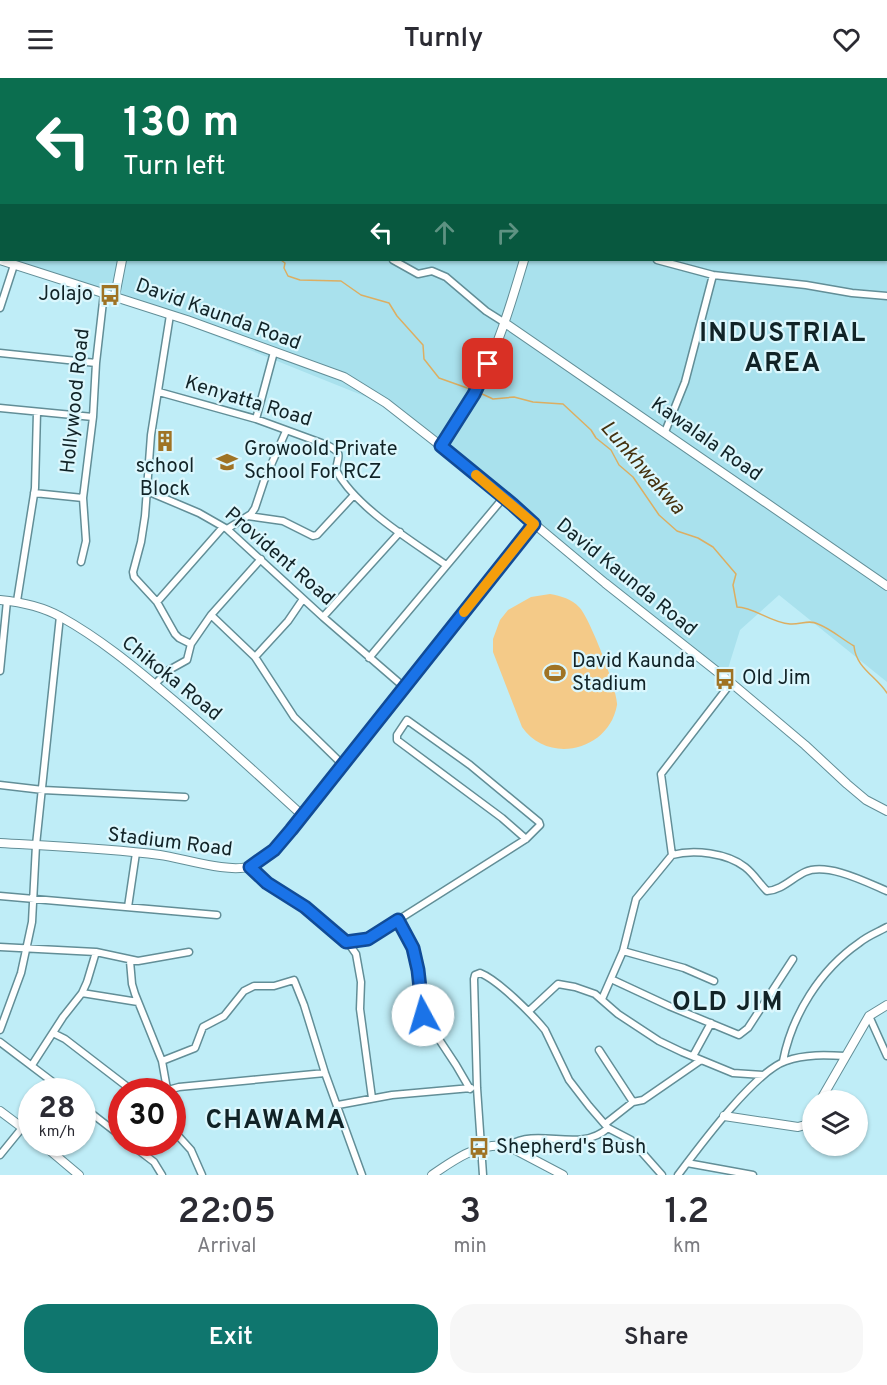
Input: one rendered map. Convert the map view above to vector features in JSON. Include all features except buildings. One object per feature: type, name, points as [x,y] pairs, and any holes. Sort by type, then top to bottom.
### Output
[{"type":"street","name":"David Kaunda Road","points":[[4,261],[170,315],[344,377],[361,386],[441,446],[731,683],[806,745],[866,800],[887,811]]},
{"type":"street","points":[[115,296],[123,261]]},
{"type":"street","points":[[395,261],[418,274],[432,271],[446,277],[504,323]]},
{"type":"street","points":[[441,446],[474,394],[504,323],[524,261]]},
{"type":"street","points":[[661,261],[713,275],[887,296]]},
{"type":"street","points":[[0,308],[14,264]]},
{"type":"street","points":[[665,432],[685,382],[713,275]]},
{"type":"street","name":"Hollywood Road","points":[[34,493],[82,498],[93,417],[104,293]]},
{"type":"street","points":[[170,315],[151,435],[141,542],[133,572],[134,577],[157,602],[179,638],[191,644]]},
{"type":"street","name":"Kawalala Road","points":[[504,323],[887,586]]},
{"type":"street","points":[[256,419],[274,352]]},
{"type":"street","points":[[0,353],[96,363]]},
{"type":"street","name":"Kenyatta Road","points":[[159,392],[256,419],[337,450],[339,455],[336,470],[354,495],[446,565]]},
{"type":"street","points":[[0,408],[93,417]]},
{"type":"street","points":[[17,601],[34,493],[37,412]]},
{"type":"street","points":[[157,602],[225,528],[248,516],[255,508],[286,431]]},
{"type":"street","name":"Provident Road","points":[[147,491],[199,513],[225,528],[322,617],[404,687]]},
{"type":"street","points":[[248,516],[283,521],[313,536],[317,535],[354,495]]},
{"type":"street","points":[[369,658],[504,497]]},
{"type":"street","points":[[81,562],[86,541],[82,498]]},
{"type":"street","name":"Stadium Road","points":[[0,843],[136,853],[180,858],[226,867],[250,867],[274,850],[534,524]]},
{"type":"street","points":[[322,617],[400,532]]},
{"type":"street","points":[[155,684],[168,670],[187,660],[191,644],[211,615],[261,560]]},
{"type":"street","points":[[255,657],[288,621],[303,599]]},
{"type":"street","points":[[0,671],[3,600]]},
{"type":"street","name":"Chikoka Road","points":[[3,600],[17,601],[60,616],[92,636],[155,684],[302,815]]},
{"type":"street","points":[[211,615],[255,657],[294,717],[343,765]]},
{"type":"street","points":[[0,1030],[21,973],[32,922],[36,845],[60,616]]},
{"type":"street","points":[[670,857],[661,774],[731,683]]},
{"type":"street","points":[[346,942],[368,939],[526,839],[539,828],[539,822],[470,765],[407,720],[397,735],[397,740],[502,818],[526,839]]},
{"type":"street","points":[[0,785],[43,790],[185,797]]},
{"type":"street","points":[[128,907],[136,853]]},
{"type":"street","points":[[602,999],[623,951],[636,899],[670,857],[702,853],[736,861],[758,879],[767,891],[781,886],[804,872],[821,868],[839,872],[887,891]]},
{"type":"street","points":[[250,867],[267,883],[305,907],[346,942],[356,954],[361,982],[360,1009],[372,1098]]},
{"type":"street","points":[[0,896],[217,915]]},
{"type":"street","points":[[398,920],[413,948],[423,1015],[473,1088]]},
{"type":"street","points":[[783,1061],[790,1034],[799,1016],[812,992],[831,966],[859,942],[887,927]]},
{"type":"street","points":[[0,947],[96,952],[130,960],[146,961],[189,952]]},
{"type":"street","points":[[623,951],[684,968],[714,981]]},
{"type":"street","points":[[32,1065],[82,993],[96,952]]},
{"type":"street","points":[[611,979],[735,1034],[743,1033],[793,959]]},
{"type":"street","points":[[130,960],[132,984],[162,1061],[163,1078]]},
{"type":"street","points":[[483,1175],[473,1088],[475,975],[480,973],[529,1011],[545,1030],[570,1080],[607,1126],[631,1140],[663,1175]]},
{"type":"street","points":[[162,1061],[195,1048],[203,1028],[224,1016],[243,991],[254,986],[274,986],[294,980],[362,1175]]},
{"type":"street","points":[[529,1011],[558,984],[575,987],[602,999],[618,1014],[659,1041],[733,1073],[763,1075]]},
{"type":"street","points":[[82,993],[138,1002]]},
{"type":"street","points":[[826,1090],[869,1016],[887,1005]]},
{"type":"street","points":[[869,1016],[887,1056]]},
{"type":"street","points":[[693,1056],[711,1023]]},
{"type":"street","points":[[53,1033],[65,1039],[116,1078]]},
{"type":"street","points":[[0,1042],[48,1078]]},
{"type":"street","points":[[599,1050],[633,1102]]},
{"type":"street","points":[[678,1175],[724,1116],[763,1075],[783,1061],[809,1056],[846,1056]]},
{"type":"street","points":[[508,1146],[522,1140],[544,1138],[583,1140],[598,1135],[633,1102],[643,1100],[701,1060]]},
{"type":"street","points":[[186,1089],[325,1073]]},
{"type":"street","points":[[338,1105],[372,1098],[473,1088]]},
{"type":"street","points":[[0,1111],[18,1125]]},
{"type":"street","points":[[724,1116],[802,1126]]},
{"type":"street","points":[[96,1117],[108,1126]]},
{"type":"street","points":[[0,1155],[18,1133]]},
{"type":"street","points":[[186,1144],[191,1150],[202,1175]]},
{"type":"street","points":[[432,1175],[463,1155],[491,1145],[508,1146],[563,1175]]},
{"type":"street","points":[[56,1156],[79,1175]]},
{"type":"street","points":[[146,1156],[154,1162],[162,1175]]},
{"type":"street","points":[[687,1163],[753,1175]]},
{"type":"shaded area","name":"INDUSTRIAL AREA","points":[[6,261],[887,261],[887,682],[779,595],[740,630],[726,675],[384,404],[115,296]]},
{"type":"shaded area","name":"David Kaunda Stadium","points":[[550,594],[570,600],[584,613],[602,655],[616,698],[617,705],[612,721],[590,742],[576,748],[561,749],[547,746],[533,739],[522,727],[493,652],[493,639],[500,620],[508,610],[531,597]]},
{"type":"waterway","name":"Lunkhwakwa","points":[[282,261],[288,276],[300,280],[341,281],[361,295],[389,303],[397,316],[423,345],[424,359],[439,378],[470,389]]},
{"type":"waterway","name":"Lunkhwakwa","points":[[480,393],[493,399],[514,397],[533,402],[563,404],[611,450],[619,465],[633,477],[659,515],[677,531],[698,538],[713,547],[736,574],[733,585],[737,607],[783,623],[811,622],[827,629],[854,646],[862,666],[887,693]]},
{"type":"slow traffic","points":[[464,612],[534,524],[476,475]]},
{"type":"place","name":"Jolajo","points":[[110,295]]},
{"type":"place","name":"school Block","points":[[165,441]]},
{"type":"place","name":"Growoold Private School For RCZ","points":[[227,462]]},
{"type":"place","name":"David Kaunda Stadium","points":[[555,673]]},
{"type":"place","name":"Old Jim","points":[[725,679]]},
{"type":"place","name":"Shepherd's Bush","points":[[479,1148]]},
{"type":"district","name":"INDUSTRIAL AREA","points":[[783,349]]},
{"type":"district","name":"OLD JIM","points":[[728,1003]]},
{"type":"district","name":"CHAWAMA","points":[[276,1121]]},
{"type":"route","points":[[423,1015],[413,948],[398,920],[368,939],[346,942],[305,907],[267,883],[250,867],[274,850],[291,830],[534,524],[441,446],[474,394],[488,364]]}]
